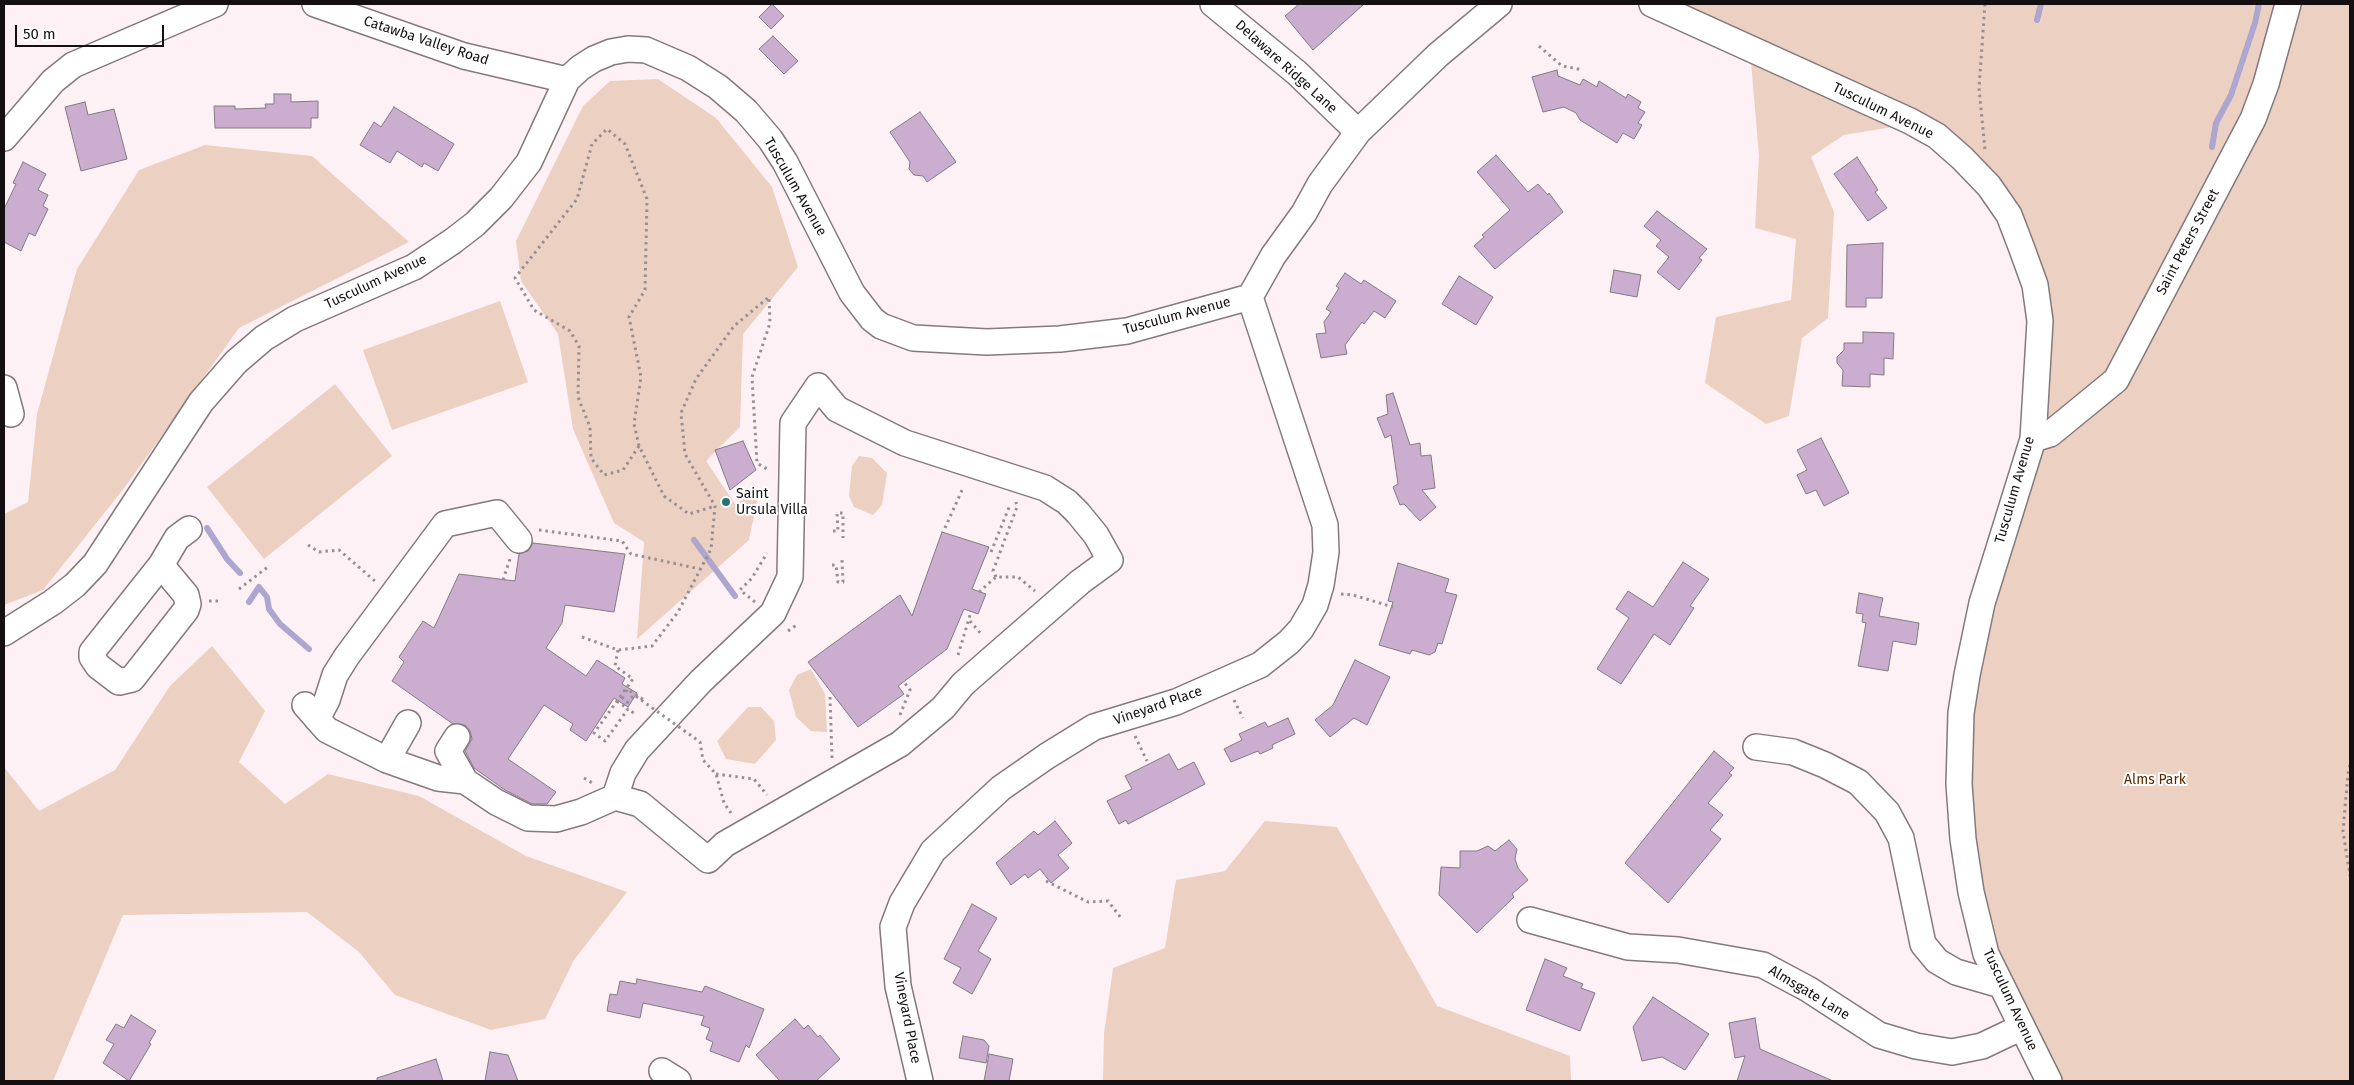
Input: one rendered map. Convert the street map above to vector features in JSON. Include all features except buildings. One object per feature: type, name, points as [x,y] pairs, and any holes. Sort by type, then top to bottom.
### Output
[{"type":"street","points":[[4,138],[53,81],[73,65],[215,4]]},
{"type":"street","name":"Catawba Valley Road","points":[[314,4],[464,56],[567,80]]},
{"type":"street","name":"Delaware Ridge Lane","points":[[1213,4],[1297,73],[1358,132]]},
{"type":"street","name":"Tusculum Avenue","points":[[4,632],[53,602],[76,585],[95,564],[200,402],[236,362],[264,338],[295,319],[414,266],[453,241],[501,198],[530,162],[567,80],[594,59],[611,52],[628,49],[646,50],[688,68],[718,87],[746,111],[780,154],[852,293],[872,319],[882,326],[913,338],[987,342],[1060,340],[1126,331],[1250,297],[1273,256],[1304,213],[1320,184],[1358,132],[1438,55],[1499,4]]},
{"type":"street","name":"Tusculum Avenue","points":[[1652,4],[1910,121],[1937,136],[1989,186],[2009,216],[2035,285],[2040,321],[2033,439],[1982,603],[1961,713],[1959,784],[1970,892],[1986,954],[2049,1081]]},
{"type":"street","name":"Saint Peters Street","points":[[2033,439],[2050,434],[2116,380],[2253,119],[2266,84],[2288,4]]},
{"type":"street","name":"Vineyard Place","points":[[920,1081],[898,986],[892,927],[902,903],[933,851],[1001,788],[1046,756],[1094,727],[1176,702],[1260,665],[1282,649],[1301,629],[1314,605],[1321,585],[1326,552],[1325,525],[1250,297]]},
{"type":"street","points":[[457,737],[448,750],[465,781],[496,802],[528,818],[556,819],[615,798],[640,804],[708,860],[724,844],[900,744],[943,708],[970,678],[1080,582],[1110,560],[1096,535],[1078,513],[1067,502],[1045,488],[905,443],[837,409],[818,386],[793,422],[790,577],[779,623],[700,681],[637,750],[623,773],[615,798]]},
{"type":"street","points":[[4,388],[11,414]]},
{"type":"street","points":[[465,781],[438,778],[387,760],[327,730],[311,712],[327,700],[335,675],[347,656],[445,524],[497,513],[513,541]]},
{"type":"street","points":[[161,565],[177,538],[189,529]]},
{"type":"street","points":[[387,760],[408,722]]},
{"type":"street","points":[[1756,748],[1793,752],[1825,765],[1858,782],[1887,812],[1901,838],[1924,944],[1937,961],[1950,968],[2001,985]]},
{"type":"street","name":"Almsgate Lane","points":[[1530,920],[1628,947],[1678,950],[1764,965],[1808,989],[1879,1035],[1916,1046],[1952,1052],[1982,1046],[2022,1027]]},
{"type":"path","points":[[1985,4],[1979,88],[1986,151]]},
{"type":"path","points":[[1539,46],[1562,66],[1583,70]]},
{"type":"path","points":[[639,446],[622,470],[604,475],[591,458],[590,427],[578,397],[579,346],[570,331],[534,310],[515,278],[577,199],[592,144],[607,129],[625,144],[647,199],[645,290],[629,317],[640,377],[634,424],[639,446],[664,496],[689,514],[715,506]]},
{"type":"path","points":[[582,638],[618,650],[652,646],[678,612],[711,549],[715,506],[685,454],[681,412],[696,379],[734,326],[769,297],[770,323],[752,377],[757,463],[773,473]]},
{"type":"path","points":[[945,528],[963,488]]},
{"type":"path","points":[[991,552],[1010,505]]},
{"type":"path","points":[[996,577],[993,571],[1016,507]]},
{"type":"path","points":[[833,531],[838,531],[837,513],[843,513],[843,538]]},
{"type":"path","points":[[503,580],[513,541],[622,541],[631,554],[700,569]]},
{"type":"path","points":[[308,545],[319,552],[339,550],[368,576]]},
{"type":"path","points":[[768,548],[767,555],[752,578],[740,590],[747,598],[779,623],[798,624]]},
{"type":"path","points":[[832,565],[836,565],[838,582],[843,582],[842,560]]},
{"type":"path","points":[[239,589],[269,566]]},
{"type":"path","points":[[979,592],[996,577],[1018,577],[1034,591]]},
{"type":"path","points":[[1321,585],[1345,596],[1354,595],[1393,607]]},
{"type":"path","points":[[958,656],[970,621],[971,612]]},
{"type":"path","points":[[970,621],[982,635]]},
{"type":"path","points":[[618,650],[616,666],[633,679],[594,733],[606,741],[628,709]]},
{"type":"path","points":[[899,716],[910,690],[904,682]]},
{"type":"path","points":[[644,700],[627,689],[621,698],[627,703],[634,695],[700,742],[704,760],[716,774],[724,803],[731,813]]},
{"type":"path","points":[[830,697],[832,761]]},
{"type":"path","points":[[617,701],[635,714]]},
{"type":"path","points":[[2350,765],[2342,831],[2350,876]]},
{"type":"path","points":[[716,774],[754,779],[767,795]]},
{"type":"path","points":[[1046,881],[1088,902],[1108,901],[1121,918]]},
{"type":"green space","name":"Alms Park","points":[[1652,4],[2350,4],[2350,1081],[2049,1081],[1986,954],[1961,713],[2033,439],[2035,285],[1962,158]]},
{"type":"green space","points":[[1751,62],[1892,127],[1844,135],[1811,157],[1834,212],[1828,318],[1802,338],[1789,416],[1766,424],[1705,383],[1716,317],[1791,300],[1796,239],[1755,228],[1759,156]]},
{"type":"green space","points":[[658,79],[716,118],[772,187],[798,267],[743,334],[740,427],[706,461],[735,504],[759,491],[749,540],[637,639],[644,542],[614,523],[573,429],[558,334],[521,281],[516,241],[583,106],[610,81]]},
{"type":"green space","points":[[205,145],[312,156],[409,242],[239,328],[125,487],[43,590],[4,605],[4,514],[28,502],[37,414],[77,269],[139,170]]},
{"type":"green space","points":[[500,301],[528,382],[392,430],[363,350]]},
{"type":"green space","points":[[335,384],[392,456],[264,559],[207,487]]},
{"type":"green space","points":[[859,456],[872,458],[887,473],[882,505],[873,515],[854,507],[849,496],[852,466]]},
{"type":"green space","points":[[212,646],[265,711],[239,762],[285,804],[328,774],[419,796],[526,856],[627,892],[574,960],[545,1019],[491,1030],[395,995],[359,952],[307,912],[123,915],[53,1081],[4,1081],[4,767],[39,811],[115,770],[170,686]]},
{"type":"green space","points":[[811,669],[825,694],[827,732],[811,731],[796,717],[789,690],[797,675]]},
{"type":"green space","points":[[748,707],[761,707],[774,721],[776,740],[755,764],[726,759],[717,741]]},
{"type":"green space","points":[[1265,821],[1337,827],[1437,1006],[1570,1056],[1571,1081],[1103,1081],[1104,1034],[1113,968],[1165,948],[1176,880],[1225,871]]},
{"type":"waterway","points":[[2037,20],[2041,4]]},
{"type":"waterway","points":[[2212,147],[2216,123],[2231,95],[2255,23],[2259,4]]},
{"type":"waterway","points":[[207,528],[227,559],[240,573]]},
{"type":"waterway","points":[[694,540],[735,596]]},
{"type":"waterway","points":[[249,602],[259,587],[267,597],[269,609],[280,624],[309,649]]},
{"type":"place","name":"Saint Ursula Villa","points":[[726,502]]}]
